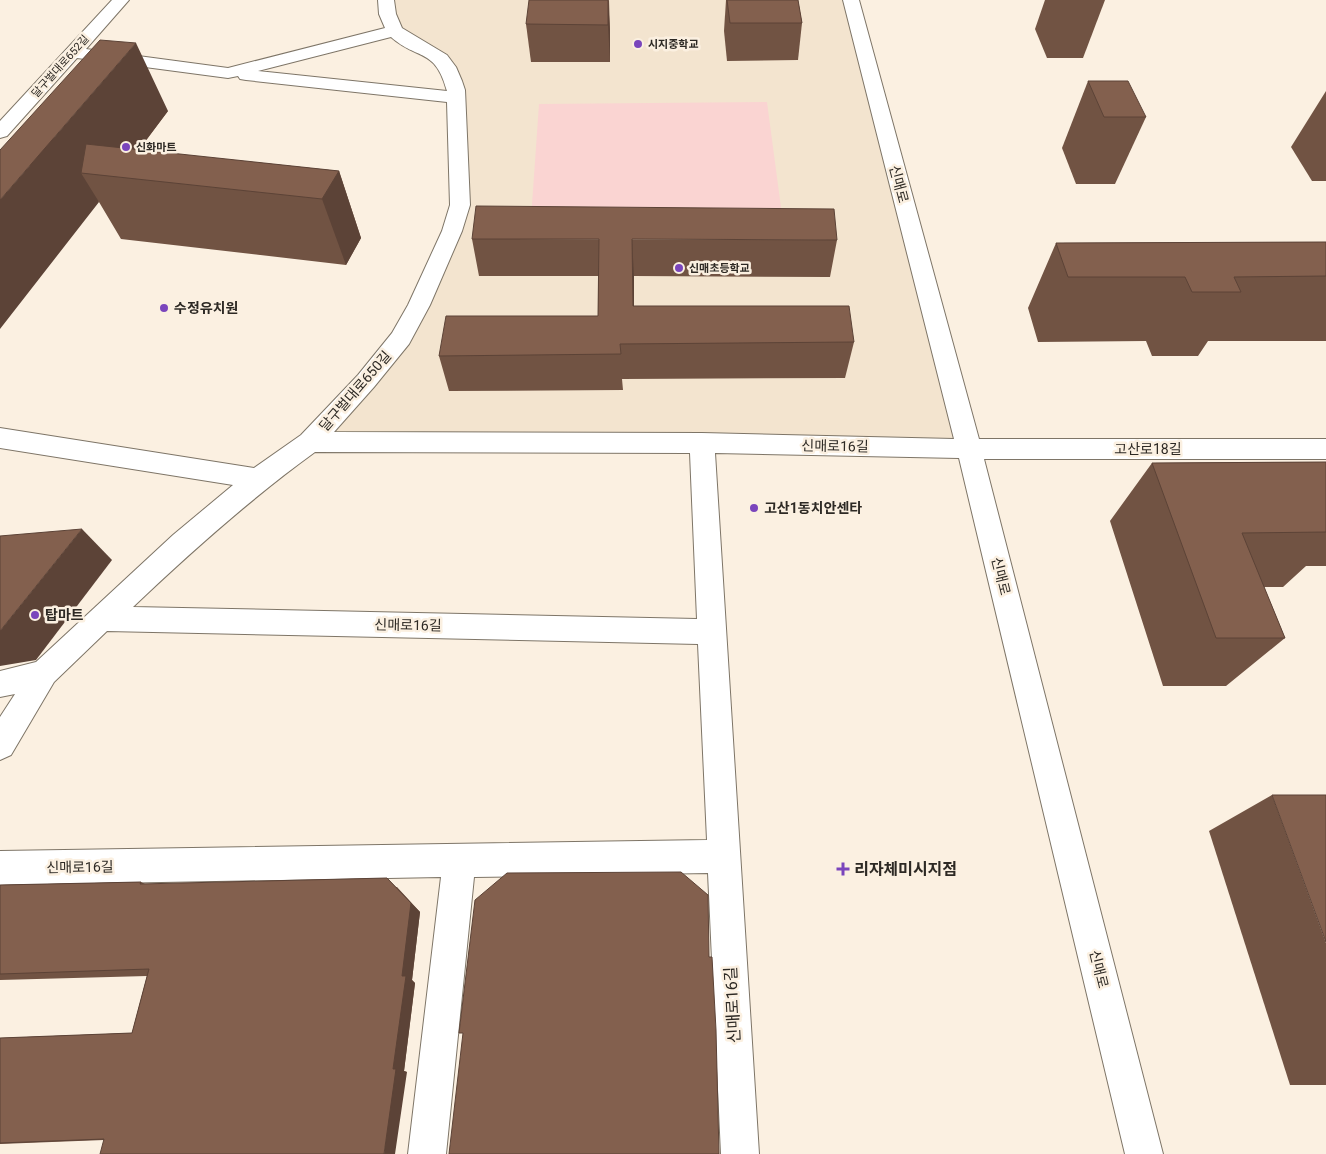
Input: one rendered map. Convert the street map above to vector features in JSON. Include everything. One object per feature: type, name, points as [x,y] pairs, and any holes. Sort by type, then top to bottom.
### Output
[{"type":"street","name":"달구벌대로652길","points":[[0,132],[120,0]]},
{"type":"street","points":[[228,73],[394,31],[387,18],[386,0]]},
{"type":"street","name":"신매로","points":[[851,0],[969,449],[1144,1154]]},
{"type":"street","name":"달구벌대로650길","points":[[0,745],[44,673],[104,619],[182,543],[258,479],[310,442],[366,381],[401,338],[419,305],[452,231],[460,205],[456,97],[451,73],[438,57],[404,40],[394,31]]},
{"type":"street","points":[[72,52],[228,73],[456,97]]},
{"type":"street","points":[[0,438],[258,479]]},
{"type":"street","name":"신매로16길","points":[[310,442],[702,443],[969,449]]},
{"type":"street","name":"신매로16길","points":[[702,443],[740,1154]]},
{"type":"street","name":"고산로18길","points":[[969,449],[1326,449]]},
{"type":"street","name":"신매로16길","points":[[104,619],[712,632]]},
{"type":"street","name":"달구벌대로650길","points":[[0,684],[44,673]]},
{"type":"street","name":"신매로16길","points":[[0,868],[724,856]]},
{"type":"street","points":[[427,1154],[459,860]]},
{"type":"shaded area","name":"신매초등학교","points":[[386,0],[851,0],[969,449],[310,442],[366,381],[452,231],[451,73],[405,40]]},
{"type":"shaded area","points":[[767,102],[782,215],[531,219],[539,104]]},
{"type":"building","points":[[529,0],[608,0],[608,25],[526,24]]},
{"type":"building","points":[[727,0],[798,0],[802,23],[730,23]]},
{"type":"building","points":[[100,40],[136,43],[0,200],[0,150]]},
{"type":"building","points":[[1088,81],[1128,81],[1146,117],[1104,117]]},
{"type":"building","points":[[86,144],[339,171],[322,199],[81,173]]},
{"type":"building","points":[[476,206],[834,209],[837,240],[632,239],[633,306],[849,306],[854,342],[620,344],[621,354],[439,356],[446,316],[598,316],[599,239],[472,239]]},
{"type":"building","points":[[1326,242],[1326,276],[1234,277],[1241,292],[1192,292],[1185,277],[1068,277],[1056,243]]},
{"type":"building","points":[[1326,462],[1326,532],[1242,533],[1285,638],[1216,638],[1152,463]]},
{"type":"building","points":[[82,529],[0,631],[0,536]]},
{"type":"building","points":[[1272,795],[1326,795],[1326,942]]},
{"type":"building","points":[[681,872],[708,895],[709,957],[712,957],[716,1030],[719,1154],[449,1154],[463,1033],[459,1033],[475,900],[507,873]]},
{"type":"building","points":[[387,878],[411,903],[402,976],[406,976],[393,1069],[396,1069],[384,1154],[100,1154],[104,1139],[0,1143],[0,1038],[132,1033],[149,969],[0,974],[0,885],[141,882],[140,884]]},
{"type":"place","name":"시지중학교","points":[[638,44]]},
{"type":"place","name":"신화마트","points":[[126,147]]},
{"type":"place","name":"신매초등학교","points":[[679,268]]},
{"type":"place","name":"수정유치원","points":[[164,308]]},
{"type":"place","name":"고산1동치안센타","points":[[754,508]]},
{"type":"place","name":"탑마트","points":[[35,615]]},
{"type":"place","name":"리자체미시지점","points":[[843,869]]}]
